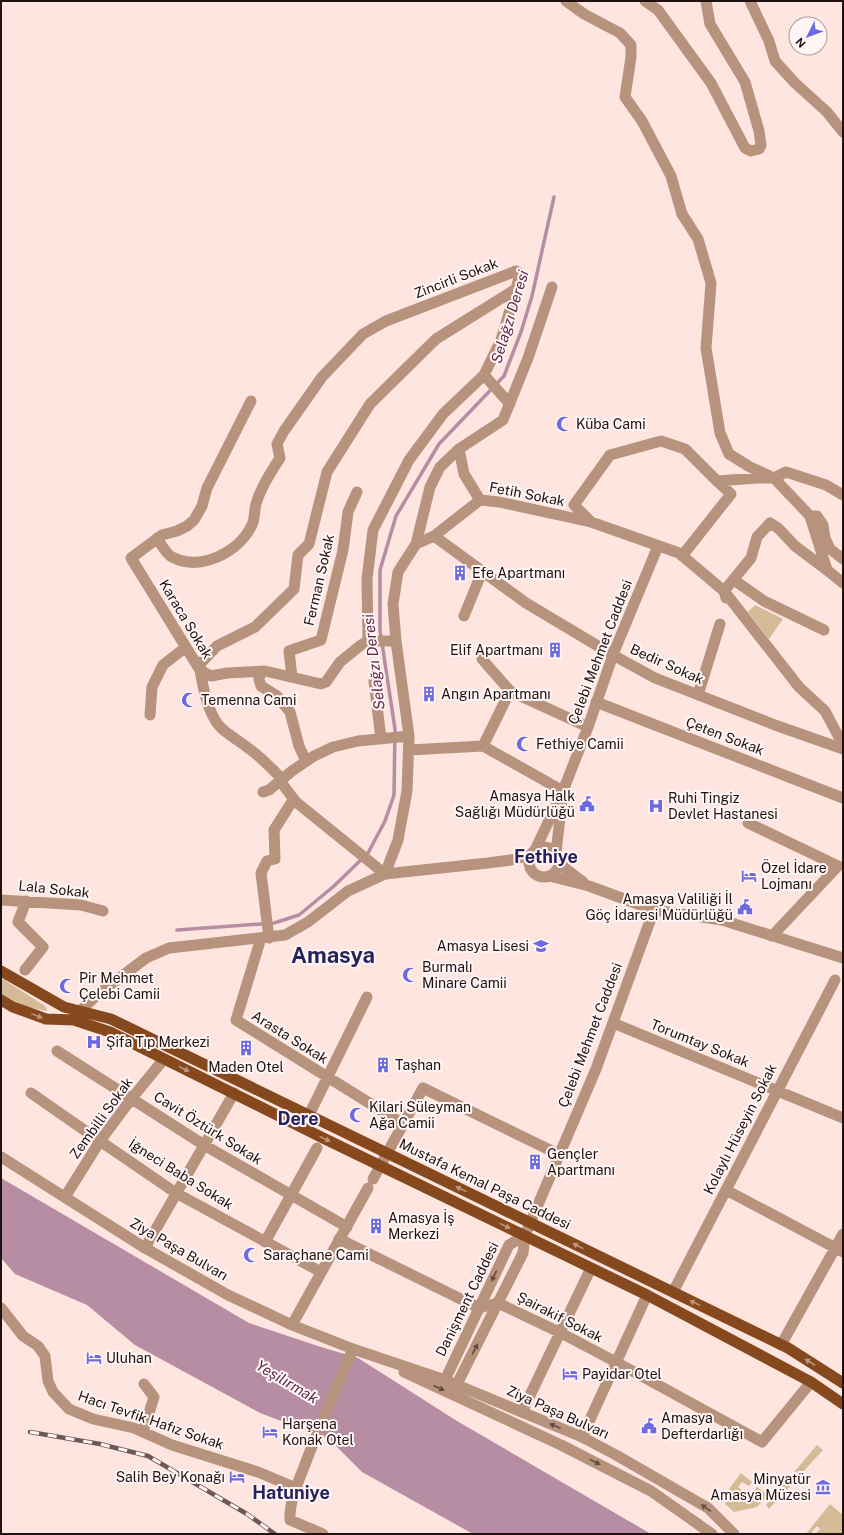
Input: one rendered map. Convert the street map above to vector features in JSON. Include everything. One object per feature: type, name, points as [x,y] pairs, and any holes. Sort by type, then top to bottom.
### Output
[{"type":"main road","name":"Mustafa Kemal Paşa Caddesi","points":[[1,970],[64,1007],[111,1019],[673,1292],[781,1345],[843,1383]]},
{"type":"main road","name":"Mustafa Kemal Paşa Caddesi","points":[[1,1000],[13,1007],[46,1019],[74,1020],[110,1032],[380,1166],[647,1295],[811,1382],[843,1404]]},
{"type":"street","points":[[566,1],[584,14],[620,33],[631,45],[631,57],[625,97],[642,121],[671,176],[682,214],[698,239],[711,283],[706,348],[720,433],[729,454],[750,467],[774,478],[810,516],[827,570]]},
{"type":"street","points":[[645,1],[658,10],[710,83],[745,148],[751,151],[759,149],[761,145],[759,131],[744,82],[710,24],[706,1]]},
{"type":"street","points":[[750,1],[769,41],[775,61],[795,83],[827,112],[843,132]]},
{"type":"street","name":"Zincirli Sokak","points":[[157,538],[171,557],[183,561],[198,563],[221,556],[243,540],[253,524],[256,504],[267,478],[280,458],[277,444],[284,431],[322,377],[363,334],[386,321],[516,271],[520,274],[516,289]]},
{"type":"street","points":[[385,874],[398,840],[407,791],[409,750],[393,640],[393,604],[398,572],[416,544],[430,487],[440,467],[459,449],[503,420],[528,358],[552,287]]},
{"type":"street","points":[[371,641],[367,579],[373,530],[409,460],[443,414],[484,375],[501,340],[516,289]]},
{"type":"street","points":[[393,640],[371,641],[340,662],[326,682],[321,684],[265,671],[227,673],[211,676],[200,670],[201,663],[217,646],[255,627],[294,589],[298,555],[309,544],[326,472],[370,404],[436,339],[516,289]]},
{"type":"street","points":[[484,375],[510,404]]},
{"type":"street","name":"Karaca Sokak","points":[[251,401],[207,488],[202,506],[194,520],[187,526],[157,538],[131,558],[200,670],[214,718],[237,741],[248,747],[280,777],[280,781],[293,800],[385,874]]},
{"type":"street","points":[[592,522],[574,505],[610,456],[661,441],[685,449],[731,494],[682,556]]},
{"type":"street","points":[[459,449],[464,474],[480,500]]},
{"type":"street","points":[[717,481],[774,478],[786,472],[826,485],[843,494]]},
{"type":"street","name":"Ferman Sokak","points":[[292,677],[289,651],[321,640],[343,550],[348,512],[357,492]]},
{"type":"street","name":"Fetih Sokak","points":[[416,544],[434,536],[480,500],[499,502],[592,522],[679,553],[724,591],[799,687],[825,711],[843,745]]},
{"type":"street","points":[[810,516],[817,516],[823,525],[825,538],[830,549],[843,559]]},
{"type":"street","points":[[727,604],[724,591],[751,558],[757,537],[770,523],[778,528],[795,546],[843,583]]},
{"type":"street","name":"Bedir Sokak","points":[[434,536],[526,603],[613,655],[655,678],[775,725],[843,749]]},
{"type":"street","name":"Çelebi Mehmet Caddesi","points":[[533,852],[563,791],[588,727],[613,655],[658,546]]},
{"type":"street","points":[[464,616],[482,572]]},
{"type":"street","points":[[734,580],[764,601],[824,630]]},
{"type":"street","points":[[698,695],[720,624]]},
{"type":"street","points":[[150,715],[152,687],[163,665],[186,647]]},
{"type":"street","points":[[482,659],[510,691],[588,727]]},
{"type":"street","points":[[261,672],[259,679],[261,686],[277,696],[290,712],[299,746],[306,761]]},
{"type":"street","points":[[374,681],[383,739]]},
{"type":"street","points":[[483,746],[510,691]]},
{"type":"street","name":"Çeten Sokak","points":[[596,702],[843,798]]},
{"type":"street","points":[[263,792],[306,761],[333,747],[358,741],[406,736]]},
{"type":"street","points":[[409,750],[483,746],[563,791]]},
{"type":"street","name":"Çelebi Mehmet Caddesi","points":[[557,857],[563,791]]},
{"type":"street","points":[[266,931],[261,873],[266,861],[275,858],[274,830],[293,800]]},
{"type":"street","points":[[748,823],[838,866],[772,936]]},
{"type":"street","points":[[80,1011],[97,995],[146,958],[169,948],[266,931],[285,935],[308,922],[348,891],[385,874],[461,867],[511,860],[543,847],[548,848],[567,870],[589,886]]},
{"type":"street","points":[[530,869],[529,859],[533,852]]},
{"type":"street","points":[[549,876],[555,872],[558,867],[557,857]]},
{"type":"street","points":[[511,860],[530,869],[537,876],[549,876],[589,886],[654,910],[722,920],[843,958]]},
{"type":"street","name":"Lala Sokak","points":[[1,900],[81,905],[103,911]]},
{"type":"street","points":[[25,970],[43,947],[18,922],[26,901]]},
{"type":"street","name":"Çelebi Mehmet Caddesi","points":[[524,1235],[596,1069],[654,910]]},
{"type":"street","name":"Arasta Sokak","points":[[266,931],[236,1020],[403,1124]]},
{"type":"street","name":"Kolaylı Hüseyin Sokak","points":[[673,1292],[835,980]]},
{"type":"street","points":[[309,1115],[367,997]]},
{"type":"street","name":"Torumtay Sokak","points":[[613,1023],[843,1118]]},
{"type":"street","name":"Cavit Öztürk Sokak","points":[[57,1051],[204,1145],[347,1227]]},
{"type":"street","name":"Zembilli Sokak","points":[[65,1197],[100,1141],[132,1098],[164,1059]]},
{"type":"street","points":[[292,1325],[347,1227],[386,1153],[424,1088],[558,1154]]},
{"type":"street","name":"İğneci Baba Sokak","points":[[31,1093],[176,1192],[321,1272]]},
{"type":"street","points":[[145,1248],[234,1094]]},
{"type":"street","points":[[266,1242],[317,1148]]},
{"type":"street","name":"Ziya Paşa Bulvarı","points":[[1,1157],[145,1248],[228,1295],[292,1325],[353,1349],[457,1384],[582,1437],[708,1508],[734,1534]]},
{"type":"street","points":[[726,1190],[840,1250]]},
{"type":"street","points":[[781,1345],[840,1250],[843,1234]]},
{"type":"street","name":"Danişment Caddesi","points":[[457,1384],[523,1253],[524,1235]]},
{"type":"street","name":"Danişment Caddesi","points":[[445,1380],[509,1245],[524,1235]]},
{"type":"street","points":[[339,1239],[479,1308]]},
{"type":"street","points":[[522,1412],[591,1268]]},
{"type":"street","points":[[582,1437],[647,1295]]},
{"type":"street","name":"Şairakif Sokak","points":[[479,1308],[498,1303],[561,1333],[762,1442],[811,1382]]},
{"type":"street","name":"Hacı Tevfik Hafız Sokak","points":[[1,1308],[23,1336],[38,1346],[44,1356],[48,1381],[53,1392],[69,1409],[94,1419],[134,1428],[172,1446],[258,1472],[296,1488]]},
{"type":"street","points":[[323,1534],[290,1520],[289,1512],[312,1445],[353,1349]]},
{"type":"street","name":"Ziya Paşa Bulvarı","points":[[353,1349],[561,1445],[638,1484],[657,1495],[712,1534]]},
{"type":"street","points":[[143,1432],[154,1397],[144,1384]]},
{"type":"shaded area","points":[[755,605],[783,619],[769,639],[748,612]]},
{"type":"shaded area","points":[[3,979],[45,1006],[47,1010],[27,1007],[1,994],[1,981]]},
{"type":"shaded area","points":[[817,1445],[823,1450],[769,1509],[766,1505]]},
{"type":"shaded area","points":[[741,1473],[752,1482],[749,1486],[742,1482],[738,1487],[747,1497],[749,1495],[754,1499],[758,1495],[754,1491],[757,1487],[768,1495],[757,1507],[734,1512],[725,1504],[727,1492]]},
{"type":"shaded area","points":[[830,1504],[843,1515],[843,1534],[815,1534],[820,1529],[817,1526],[810,1534],[806,1534]]},
{"type":"water","name":"Yeşilırmak","points":[[1,1178],[249,1323],[358,1358],[457,1421],[651,1534],[473,1534],[362,1472],[329,1439],[260,1413],[135,1345],[87,1305],[15,1274],[1,1258]]},
{"type":"waterway","name":"Selağzı Deresi","points":[[177,930],[274,923],[299,915],[334,886],[368,853],[385,821],[394,795],[395,729],[380,630],[380,570],[396,516],[439,444],[504,376],[521,332],[532,296],[554,197]]},
{"type":"railway","points":[[30,1432],[100,1444],[148,1456],[247,1514],[275,1534]]},
{"type":"place","name":"Küba Cami","points":[[564,424]]},
{"type":"place","name":"Efe Apartmanı","points":[[460,573]]},
{"type":"place","name":"Elif Apartmanı","points":[[555,650]]},
{"type":"place","name":"Angın Apartmanı","points":[[429,694]]},
{"type":"place","name":"Temenna Cami","points":[[189,700]]},
{"type":"place","name":"Fethiye Camii","points":[[524,744]]},
{"type":"place","name":"Amasya Halk Sağlığı Müdürlüğü","points":[[587,804]]},
{"type":"place","name":"Ruhi Tingiz Devlet Hastanesi","points":[[656,806]]},
{"type":"place","name":"Özel İdare Lojmanı","points":[[749,876]]},
{"type":"place","name":"Amasya Valiliği İl Göç İdaresi Müdürlüğü","points":[[745,907]]},
{"type":"place","name":"Amasya Lisesi","points":[[541,946]]},
{"type":"place","name":"Burmalı Minare Camii","points":[[410,975]]},
{"type":"place","name":"Pir Mehmet Çelebi Camii","points":[[67,986]]},
{"type":"place","name":"Şifa Tıp Merkezi","points":[[94,1042]]},
{"type":"place","name":"Maden Otel","points":[[246,1048]]},
{"type":"place","name":"Taşhan","points":[[383,1065]]},
{"type":"place","name":"Kilari Süleyman Ağa Camii","points":[[357,1115]]},
{"type":"place","name":"Gençler Apartmanı","points":[[535,1162]]},
{"type":"place","name":"Amasya İş Merkezi","points":[[376,1226]]},
{"type":"place","name":"Saraçhane Cami","points":[[251,1255]]},
{"type":"place","name":"Uluhan","points":[[94,1358]]},
{"type":"place","name":"Payidar Otel","points":[[570,1374]]},
{"type":"place","name":"Amasya Defterdarlığı","points":[[649,1426]]},
{"type":"place","name":"Harşena Konak Otel","points":[[270,1432]]},
{"type":"place","name":"Salih Bey Konağı","points":[[237,1477]]},
{"type":"place","name":"Minyatür Amasya Müzesi","points":[[823,1487]]},
{"type":"district","name":"Fethiye","points":[[546,857]]},
{"type":"district","name":"Amasya","points":[[333,955]]},
{"type":"district","name":"Dere","points":[[298,1119]]},
{"type":"district","name":"Hatuniye","points":[[291,1493]]}]
